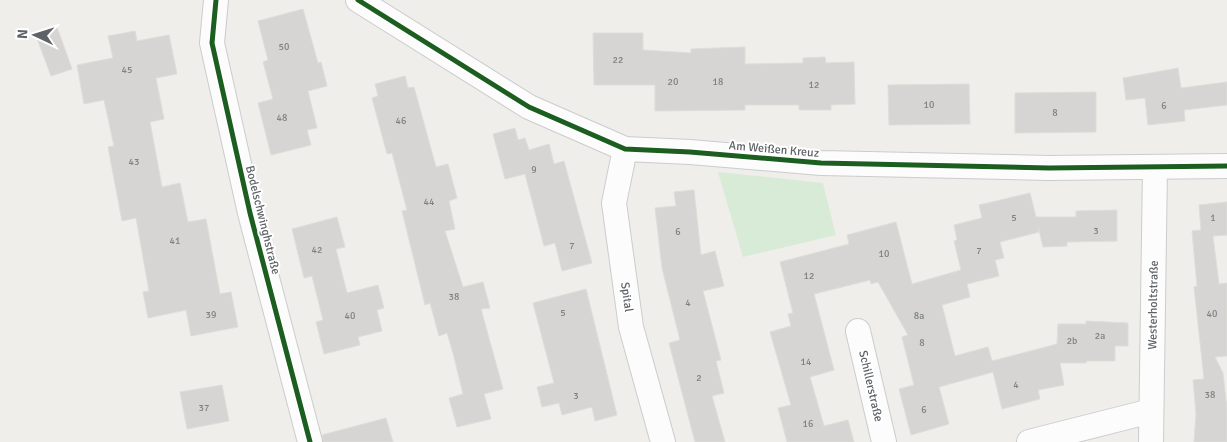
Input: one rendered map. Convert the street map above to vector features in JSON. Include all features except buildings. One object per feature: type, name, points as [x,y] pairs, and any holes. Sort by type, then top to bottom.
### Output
[{"type":"street","name":"Bodelschwinghstraße","points":[[216,0],[212,43],[250,213],[310,442]]},
{"type":"street","name":"Am Weißen Kreuz","points":[[358,0],[530,107],[626,149],[690,152],[821,163],[1049,168],[1227,166]]},
{"type":"street","name":"Spital","points":[[626,149],[614,203],[631,326],[663,442]]},
{"type":"street","name":"Westerholtstraße","points":[[1151,442],[1155,167]]},
{"type":"street","name":"Schillerstraße","points":[[858,331],[884,442]]},
{"type":"street","points":[[1029,442],[1151,411]]},
{"type":"green space","points":[[718,172],[823,183],[836,235],[743,257]]},
{"type":"cycle path","points":[[216,0],[212,43],[250,213],[310,442]]},
{"type":"cycle path","points":[[358,0],[529,107],[625,149],[690,152],[821,163],[1049,168],[1227,166]]}]
